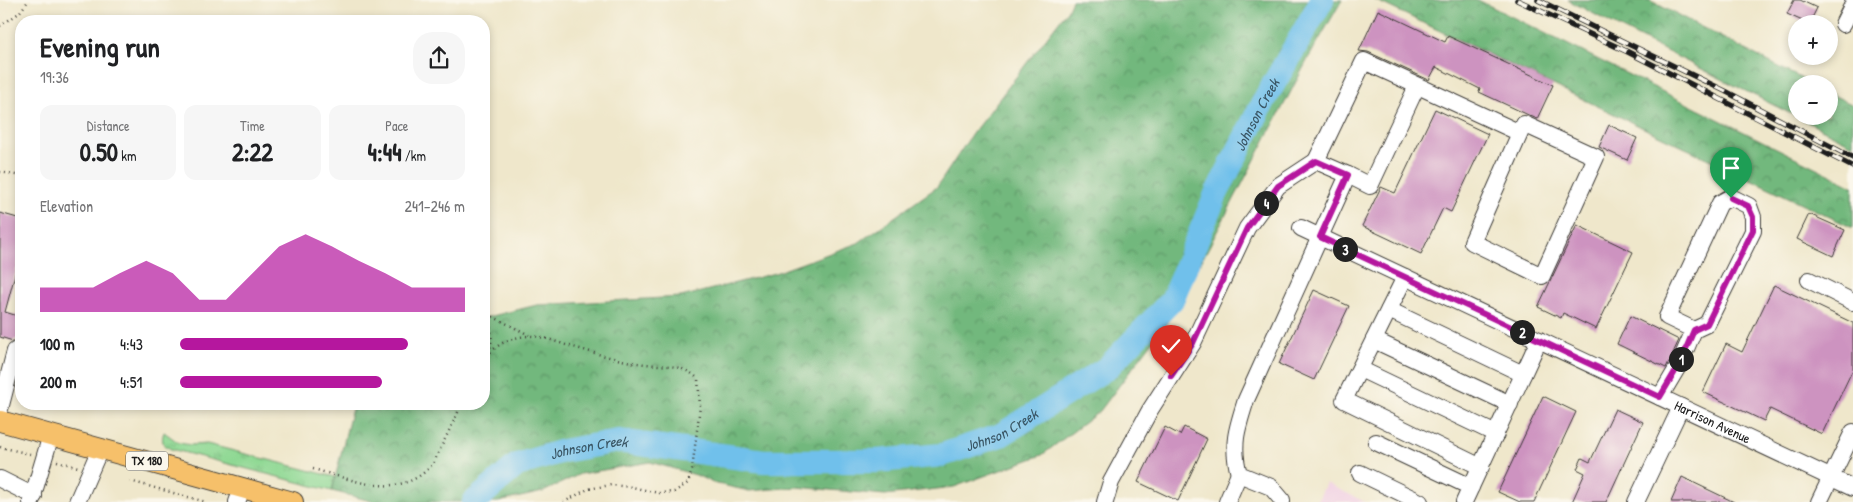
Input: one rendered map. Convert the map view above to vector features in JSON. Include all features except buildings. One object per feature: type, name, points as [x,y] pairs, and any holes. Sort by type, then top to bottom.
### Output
[{"type":"main road","name":"TX 180","points":[[0,421],[100,449],[240,495],[280,500]]},
{"type":"street","points":[[1843,24],[1853,4]]},
{"type":"street","points":[[1105,502],[1111,482],[1150,410],[1193,343],[1247,228],[1278,186],[1316,161],[1364,61],[1520,133]]},
{"type":"street","points":[[1316,161],[1370,186],[1417,86]]},
{"type":"street","points":[[1524,124],[1596,158],[1542,276],[1472,242],[1520,133],[1524,124]]},
{"type":"street","points":[[1227,502],[1239,474],[1236,463],[1235,434],[1246,400],[1348,175]]},
{"type":"street","points":[[1660,397],[1679,365],[1694,330],[1707,324],[1753,230],[1753,217],[1748,206],[1731,198],[1720,203],[1667,317],[1694,330]]},
{"type":"street","name":"Harrison Avenue","points":[[1301,228],[1853,488]]},
{"type":"street","points":[[1405,277],[1344,400],[1481,467]]},
{"type":"street","points":[[1809,280],[1853,302]]},
{"type":"street","points":[[1389,310],[1523,374]]},
{"type":"street","points":[[1374,340],[1510,404]]},
{"type":"street","points":[[1376,442],[1468,495],[1539,340]]},
{"type":"street","points":[[0,409],[14,356]]},
{"type":"street","points":[[1360,369],[1496,434]]},
{"type":"street","points":[[1636,502],[1681,407]]},
{"type":"street","points":[[1819,502],[1853,432]]},
{"type":"street","points":[[0,479],[33,499],[51,435]]},
{"type":"street","points":[[77,502],[100,449]]},
{"type":"street","points":[[1360,473],[1420,502]]},
{"type":"street","points":[[1239,474],[1270,487],[1282,502]]},
{"type":"path","points":[[16,15],[29,0]]},
{"type":"path","points":[[0,26],[15,16]]},
{"type":"path","points":[[0,172],[15,175]]},
{"type":"path","points":[[490,315],[531,336],[630,362],[683,368],[693,373],[698,379],[700,406],[692,470],[688,483],[674,492],[658,493],[632,487],[611,485],[588,488],[564,502]]},
{"type":"path","points":[[490,326],[492,340],[490,347]]},
{"type":"path","points":[[490,352],[506,340],[531,336]]},
{"type":"path","points":[[313,469],[384,486],[411,482],[427,471],[433,464],[459,410]]},
{"type":"path","points":[[0,447],[32,455]]},
{"type":"path","points":[[55,460],[78,467]]},
{"type":"path","points":[[130,481],[206,502]]},
{"type":"shaded area","points":[[1326,483],[1365,502],[1317,502]]},
{"type":"green space","points":[[1072,0],[1342,0],[1308,59],[1174,313],[1100,411],[1042,455],[954,487],[885,495],[797,487],[749,491],[713,483],[696,475],[650,462],[580,474],[543,492],[498,502],[375,502],[332,491],[352,410],[490,410],[490,317],[537,305],[681,297],[775,273],[858,243],[937,187],[972,134],[1067,11]]},
{"type":"green space","points":[[1375,0],[1478,0],[1853,186],[1853,228]]},
{"type":"green space","points":[[1568,0],[1649,0],[1795,75],[1788,75],[1788,112]]},
{"type":"green space","points":[[1838,98],[1853,105],[1853,145],[1813,125],[1838,125]]},
{"type":"green space","points":[[164,432],[179,443],[191,445],[207,444],[335,477],[332,491],[171,449],[163,442]]},
{"type":"waterway","name":"Johnson Creek","points":[[474,502],[517,465],[563,451],[618,441],[764,461],[877,461],[942,455],[1001,435],[1107,368],[1172,300],[1216,194],[1266,97],[1322,0]]},
{"type":"railway","points":[[1517,0],[1628,52],[1853,167]]},
{"type":"railway","points":[[1538,0],[1725,91],[1853,158]]},
{"type":"route","points":[[1171,376],[1193,343],[1247,228],[1278,186],[1316,161],[1348,175],[1320,237],[1660,397],[1679,365],[1694,330],[1707,324],[1753,230],[1753,217],[1748,206],[1731,198]]}]
